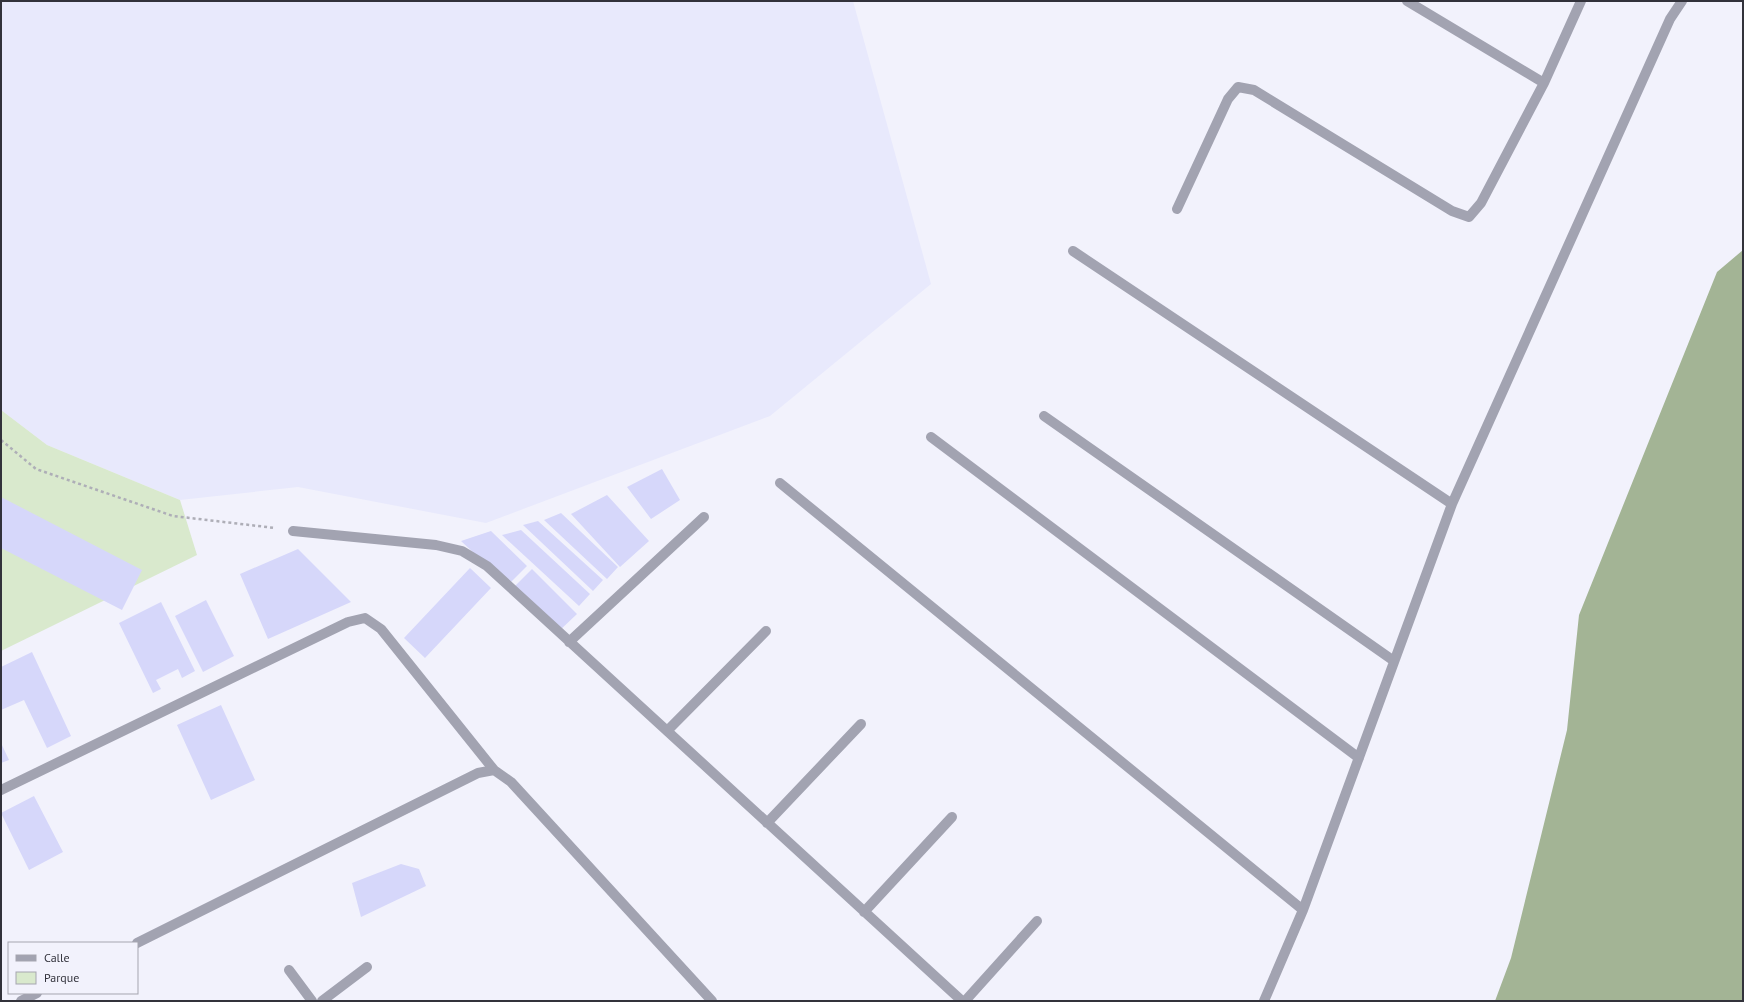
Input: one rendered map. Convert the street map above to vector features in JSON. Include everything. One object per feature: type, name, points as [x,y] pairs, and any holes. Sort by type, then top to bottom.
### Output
[{"type":"street","points":[[1407,1],[1544,83]]},
{"type":"street","points":[[1177,209],[1228,99],[1238,87],[1254,90],[1452,211],[1469,217],[1481,203],[1544,83],[1581,1]]},
{"type":"street","points":[[1264,1001],[1303,910],[1452,504],[1670,19],[1682,1]]},
{"type":"street","points":[[1073,251],[1452,504]]},
{"type":"street","points":[[1044,416],[1394,661]]},
{"type":"street","points":[[931,437],[1359,758]]},
{"type":"street","points":[[780,483],[1303,910]]},
{"type":"street","points":[[569,642],[704,517]]},
{"type":"street","points":[[293,530],[436,545],[462,551],[487,566],[962,1001]]},
{"type":"street","points":[[1,790],[348,622],[365,618],[381,629],[494,770],[511,782],[712,1001]]},
{"type":"street","points":[[667,731],[766,631]]},
{"type":"street","points":[[767,822],[861,724]]},
{"type":"street","points":[[138,943],[478,773],[494,770]]},
{"type":"street","points":[[864,912],[952,817]]},
{"type":"street","points":[[965,1001],[1037,921]]},
{"type":"street","points":[[322,1001],[367,967]]},
{"type":"street","points":[[289,970],[312,1001]]},
{"type":"street","points":[[21,1001],[35,994]]},
{"type":"path","points":[[1,440],[36,469],[173,516],[293,530]]},
{"type":"shaded area","points":[[1,1],[853,1],[931,284],[770,416],[486,523],[298,487],[180,500],[47,445],[1,410]]},
{"type":"green space","points":[[1743,250],[1743,1001],[1495,1001],[1511,958],[1567,730],[1579,615],[1717,272]]},
{"type":"green space","points":[[1,410],[47,445],[180,500],[197,555],[1,651]]},
{"type":"building","points":[[662,469],[680,500],[651,519],[627,487]]},
{"type":"building","points":[[607,495],[649,541],[620,567],[571,514]]},
{"type":"building","points":[[1,497],[142,570],[122,610],[1,548]]},
{"type":"building","points":[[561,513],[618,567],[607,579],[544,520]]},
{"type":"building","points":[[538,521],[603,580],[593,591],[523,525]]},
{"type":"building","points":[[521,530],[590,594],[579,606],[502,535]]},
{"type":"building","points":[[491,531],[527,566],[508,585],[461,541]]},
{"type":"building","points":[[298,549],[351,602],[268,639],[240,574]]},
{"type":"building","points":[[470,568],[491,588],[425,658],[404,638]]},
{"type":"building","points":[[532,569],[577,614],[558,632],[514,587]]},
{"type":"building","points":[[206,600],[234,656],[203,672],[175,616]]},
{"type":"building","points":[[161,602],[195,671],[182,678],[178,669],[156,680],[161,689],[153,693],[119,623]]},
{"type":"building","points":[[32,652],[71,736],[47,748],[24,700],[1,710],[1,667]]},
{"type":"building","points":[[221,705],[255,780],[211,800],[177,725]]},
{"type":"building","points":[[1,743],[9,760],[1,763]]},
{"type":"building","points":[[34,796],[63,852],[29,870],[1,813]]},
{"type":"building","points":[[401,864],[419,869],[426,886],[361,917],[352,883]]}]
